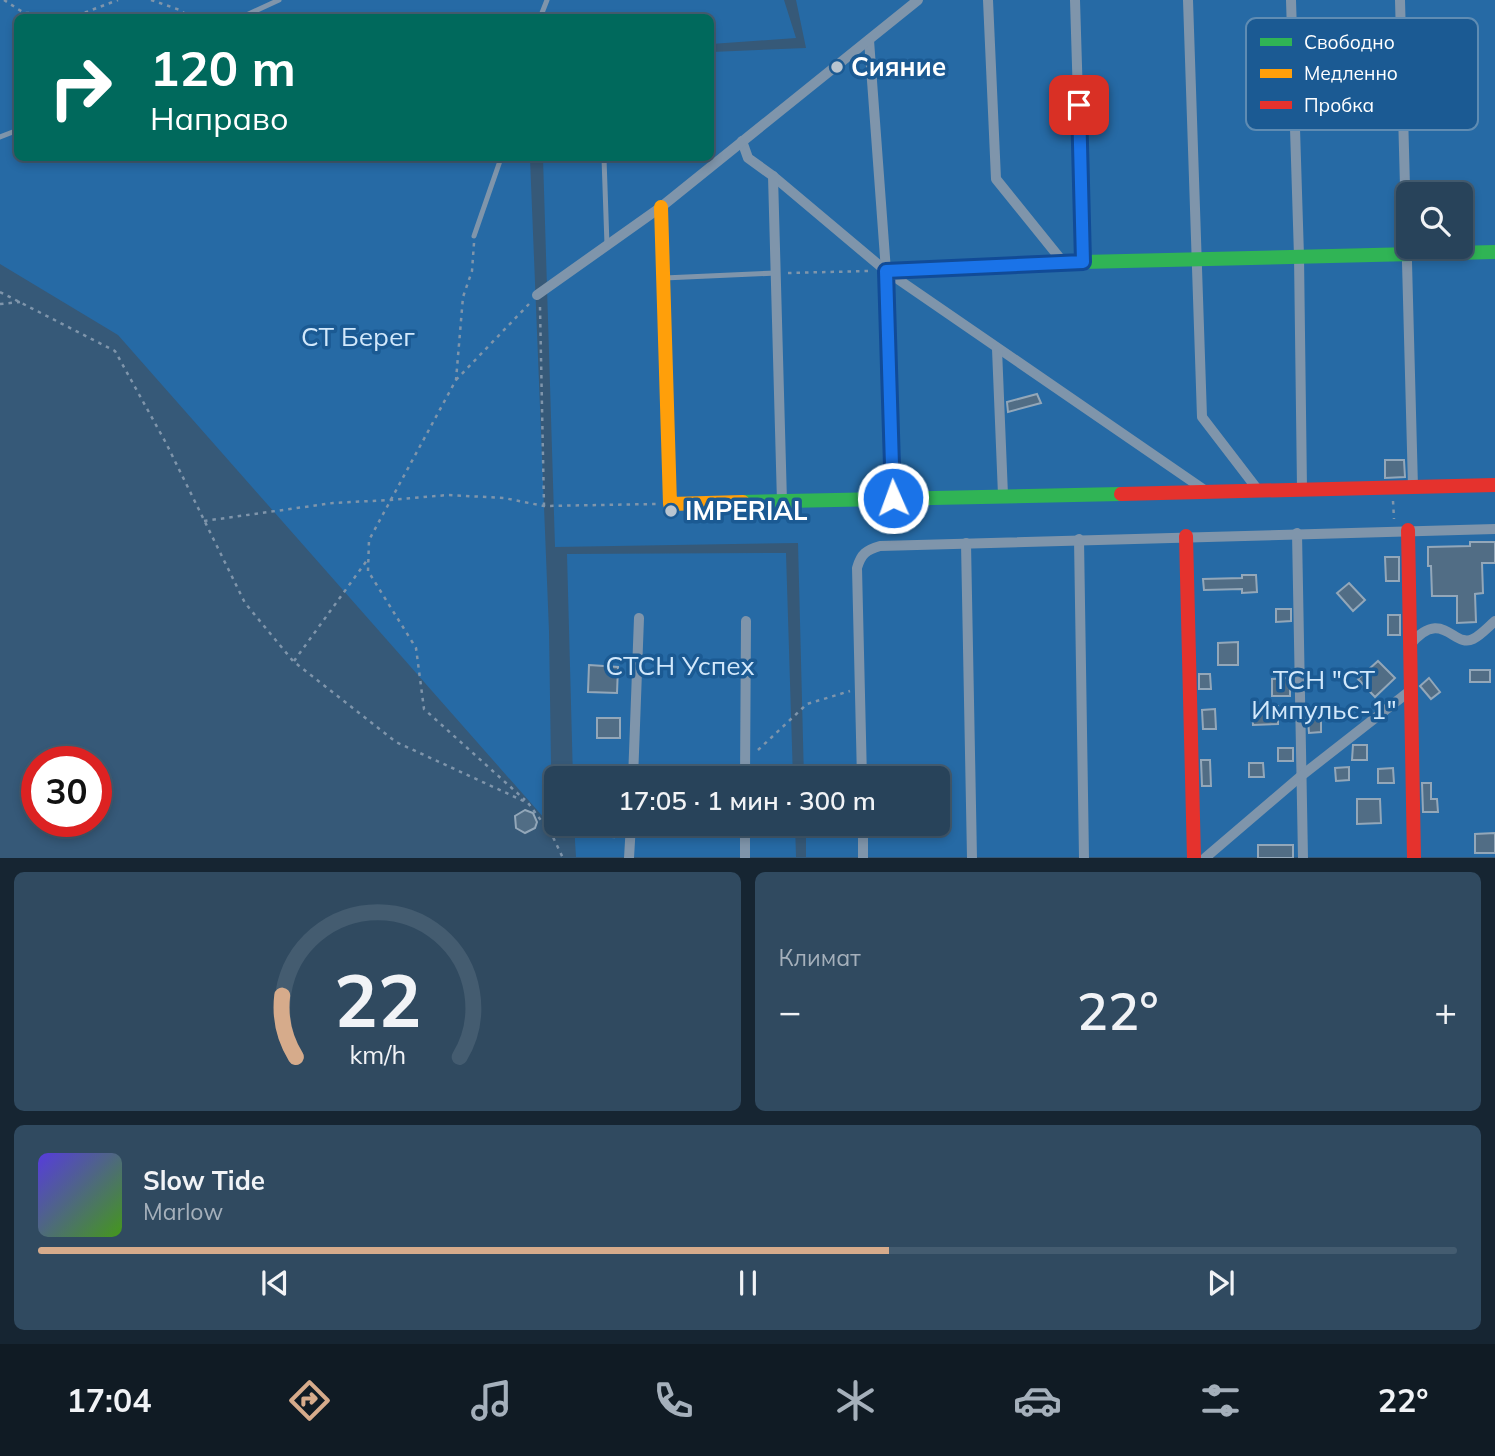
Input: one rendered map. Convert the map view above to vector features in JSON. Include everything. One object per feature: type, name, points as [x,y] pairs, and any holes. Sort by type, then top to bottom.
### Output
[{"type":"street","points":[[537,295],[661,206],[918,0]]},
{"type":"street","points":[[988,0],[996,179],[1063,262]]},
{"type":"street","points":[[1076,0],[1083,262]]},
{"type":"street","points":[[1188,0],[1202,417],[1258,490]]},
{"type":"street","points":[[1291,0],[1292,18]]},
{"type":"street","points":[[1399,0],[1399,18]]},
{"type":"street","points":[[869,40],[886,271],[893,498]]},
{"type":"street","points":[[1295,130],[1302,489]]},
{"type":"street","points":[[1403,130],[1404,182]]},
{"type":"street","points":[[742,141],[748,158],[886,271],[1206,491]]},
{"type":"street","points":[[773,176],[782,502]]},
{"type":"street","points":[[661,206],[670,504],[1495,485]]},
{"type":"street","points":[[1473,252],[1495,252]]},
{"type":"street","points":[[886,271],[1063,262],[1396,254]]},
{"type":"street","points":[[1406,259],[1413,487]]},
{"type":"street","points":[[998,349],[1003,495]]},
{"type":"street","points":[[862,766],[857,568],[861,556],[880,545],[1495,529]]},
{"type":"street","points":[[1401,530],[1410,645],[1414,858]]},
{"type":"street","points":[[1297,533],[1303,858]]},
{"type":"street","points":[[1186,536],[1194,858]]},
{"type":"street","points":[[1079,539],[1084,858]]},
{"type":"street","points":[[966,543],[972,858]]},
{"type":"street","points":[[633,766],[639,618]]},
{"type":"street","points":[[745,766],[746,621]]},
{"type":"street","points":[[1410,645],[1419,634],[1429,629],[1443,628],[1465,641],[1473,640],[1495,621]]},
{"type":"street","points":[[1205,858],[1301,776],[1411,690]]},
{"type":"street","points":[[745,836],[745,858]]},
{"type":"street","points":[[863,836],[863,858]]},
{"type":"street","points":[[629,858],[630,838]]},
{"type":"lane","points":[[249,14],[279,0]]},
{"type":"lane","points":[[474,236],[499,161]]},
{"type":"lane","points":[[604,161],[607,247]]},
{"type":"lane","points":[[663,278],[776,273]]},
{"type":"path","points":[[4,0],[24,13],[81,14],[118,0]]},
{"type":"path","points":[[151,0],[186,14]]},
{"type":"path","points":[[456,380],[463,297],[472,271],[474,236]]},
{"type":"path","points":[[776,273],[886,271]]},
{"type":"path","points":[[0,292],[114,351],[166,443],[245,603],[293,661],[396,742],[528,803]]},
{"type":"path","points":[[544,506],[540,303],[537,295],[456,380],[369,540],[368,571],[416,648],[424,709],[528,803],[544,824]]},
{"type":"path","points":[[0,304],[20,302]]},
{"type":"path","points":[[1392,488],[1401,530]]},
{"type":"path","points":[[204,521],[333,503],[448,495],[504,498],[544,506],[670,504]]},
{"type":"path","points":[[293,661],[368,559]]},
{"type":"path","points":[[745,762],[807,704],[860,688]]},
{"type":"path","points":[[552,836],[563,858]]},
{"type":"path","points":[[578,836],[630,838]]},
{"type":"green space","name":"СТ Берег","points":[[0,0],[784,0],[796,38],[714,44],[714,14],[14,14],[14,161],[530,161],[549,631],[551,766],[544,766],[544,818],[118,335],[0,264]]},
{"type":"green space","name":"ТСН \"СТ Импульс-1\"","points":[[796,0],[1495,0],[1495,857],[806,857],[806,836],[950,836],[950,766],[804,766],[798,543],[555,547],[543,161],[714,161],[714,52],[806,48]]},
{"type":"green space","name":"СТСН Успех","points":[[786,553],[793,766],[573,766],[567,554]]},
{"type":"green space","points":[[575,836],[795,836],[796,857],[576,857]]},
{"type":"building","points":[[1037,394],[1041,403],[1008,412],[1007,402]]},
{"type":"building","points":[[1385,460],[1404,460],[1405,477],[1385,478]]},
{"type":"building","points":[[1470,542],[1495,542],[1495,563],[1482,563],[1483,593],[1475,594],[1476,622],[1457,623],[1457,596],[1432,596],[1428,547],[1470,546]]},
{"type":"building","points":[[1385,557],[1399,557],[1399,581],[1386,581]]},
{"type":"building","points":[[1242,575],[1256,575],[1257,592],[1242,593],[1242,589],[1204,590],[1203,579],[1242,578]]},
{"type":"building","points":[[1349,583],[1365,600],[1353,611],[1337,593]]},
{"type":"building","points":[[1276,609],[1291,609],[1291,621],[1276,622]]},
{"type":"building","points":[[1388,615],[1400,615],[1400,635],[1388,635]]},
{"type":"building","points":[[1238,642],[1238,665],[1218,665],[1218,643]]},
{"type":"building","points":[[1378,661],[1395,678],[1375,697],[1358,679]]},
{"type":"building","points":[[589,665],[618,667],[617,693],[588,692]]},
{"type":"building","points":[[1470,670],[1490,670],[1490,682],[1470,682]]},
{"type":"building","points":[[1199,674],[1210,674],[1211,689],[1199,689]]},
{"type":"building","points":[[1290,678],[1290,696],[1272,696],[1272,679]]},
{"type":"building","points":[[1429,678],[1440,692],[1431,699],[1420,686]]},
{"type":"building","points":[[1252,706],[1278,706],[1278,724],[1253,725]]},
{"type":"building","points":[[1215,709],[1216,729],[1203,729],[1202,710]]},
{"type":"building","points":[[597,718],[620,718],[620,738],[597,738]]},
{"type":"building","points":[[1321,719],[1321,732],[1309,733],[1308,720]]},
{"type":"building","points":[[1353,745],[1367,745],[1367,760],[1352,760]]},
{"type":"building","points":[[1278,748],[1293,748],[1293,761],[1278,761]]},
{"type":"building","points":[[1201,760],[1210,760],[1211,786],[1202,786]]},
{"type":"building","points":[[1249,763],[1263,763],[1264,777],[1249,777]]},
{"type":"building","points":[[1349,767],[1349,780],[1336,781],[1335,768]]},
{"type":"building","points":[[1393,768],[1394,783],[1378,783],[1378,769]]},
{"type":"building","points":[[1422,783],[1431,783],[1431,799],[1437,799],[1438,812],[1423,812]]},
{"type":"building","points":[[1357,799],[1380,799],[1381,823],[1357,824]]},
{"type":"building","points":[[525,810],[533,813],[537,822],[535,828],[525,833],[516,828],[515,816]]},
{"type":"building","points":[[1495,833],[1495,853],[1475,853],[1475,834]]},
{"type":"building","points":[[1258,845],[1293,845],[1293,858],[1258,858]]},
{"type":"traffic: fast","points":[[886,271],[1083,262],[1495,252]]},
{"type":"traffic: fast","points":[[743,502],[1121,494]]},
{"type":"traffic: slow","points":[[661,207],[670,504],[743,502]]},
{"type":"traffic: jam","points":[[1121,494],[1495,485]]},
{"type":"traffic: jam","points":[[1408,530],[1414,858]]},
{"type":"traffic: jam","points":[[1186,536],[1194,858]]},
{"type":"place","name":"Сияние","points":[[837,67]]},
{"type":"place","name":"IMPERIAL","points":[[671,511]]},
{"type":"route","points":[[893,498],[886,271],[1083,262],[1079,105]]}]
